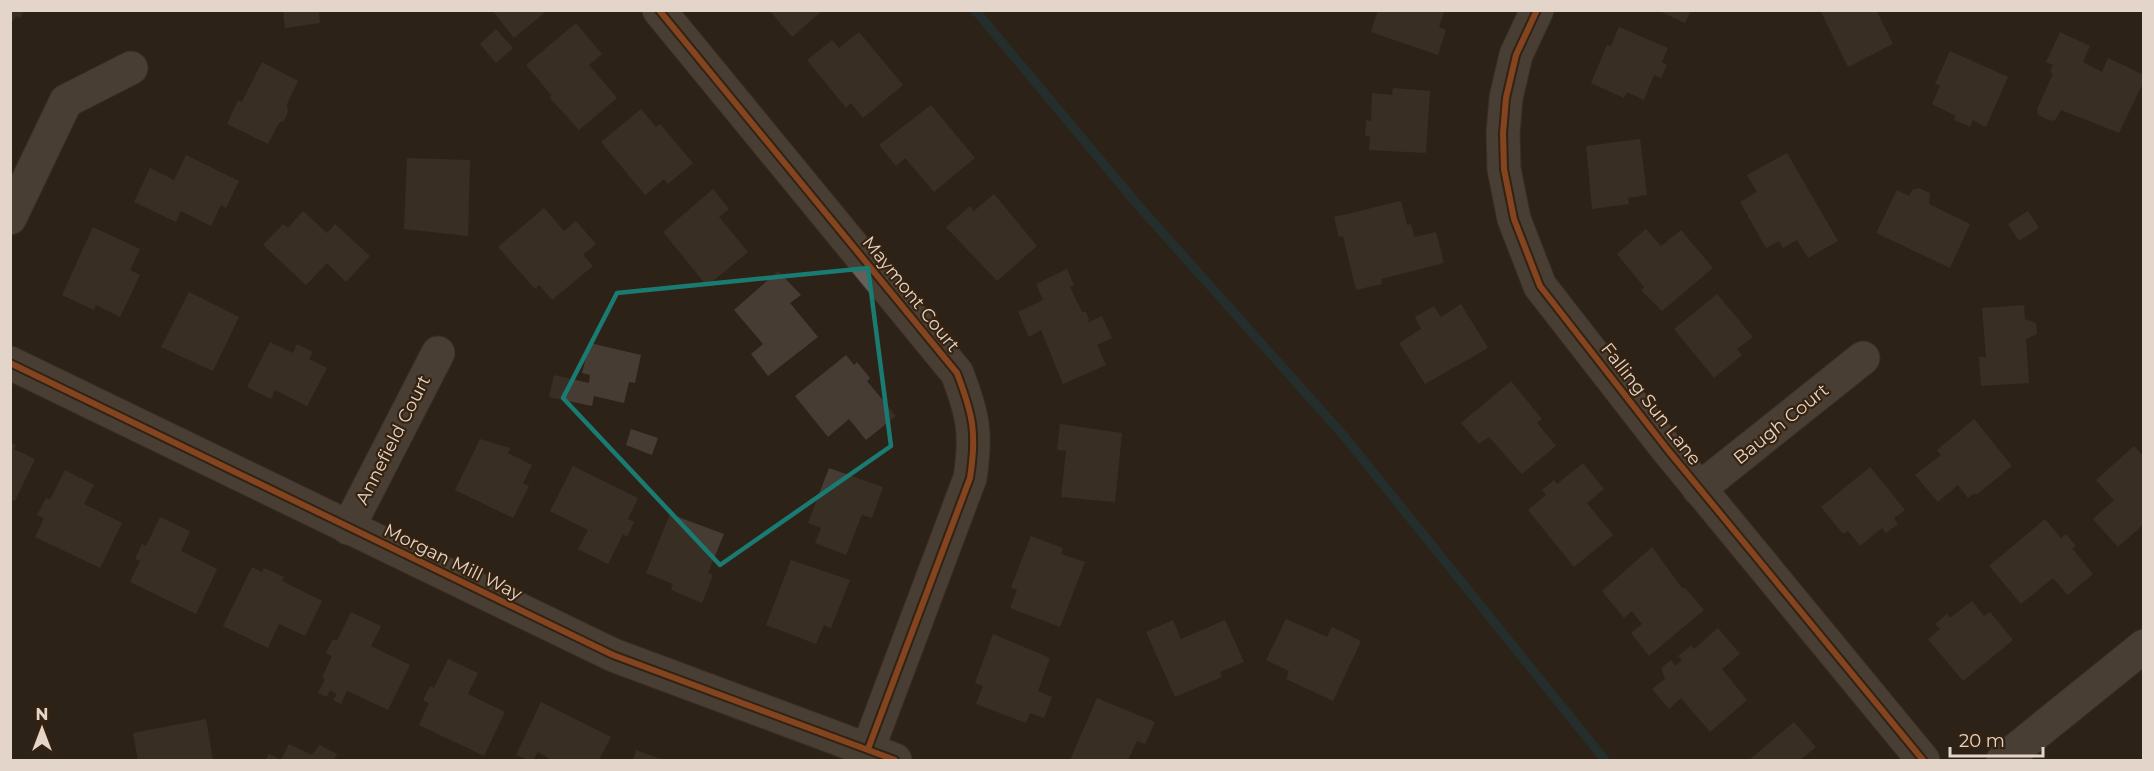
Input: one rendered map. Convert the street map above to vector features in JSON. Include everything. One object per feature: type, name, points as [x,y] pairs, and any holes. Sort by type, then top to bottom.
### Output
[{"type":"street","name":"Maymont Court","points":[[659,10],[957,373],[972,412],[975,445],[970,478],[881,755]]},
{"type":"street","name":"Falling Sun Lane","points":[[1537,10],[1516,55],[1506,98],[1503,134],[1504,169],[1514,219],[1540,286],[1699,489],[1923,760]]},
{"type":"street","points":[[10,218],[66,101],[131,68]]},
{"type":"street","name":"Annefield Court","points":[[348,528],[438,353]]},
{"type":"street","name":"Baugh Court","points":[[1699,489],[1863,358]]},
{"type":"street","name":"Morgan Mill Way","points":[[10,363],[613,655],[881,755]]},
{"type":"street","points":[[2003,760],[2144,646]]},
{"type":"highlighted area","points":[[868,268],[891,446],[720,565],[563,398],[617,293]]},
{"type":"building","points":[[10,10],[24,10],[20,18],[16,16],[10,26]]},
{"type":"building","points":[[283,10],[319,10],[320,23],[285,28]]},
{"type":"building","points":[[492,10],[548,10],[514,38]]},
{"type":"building","points":[[769,10],[823,10],[792,37]]},
{"type":"building","points":[[1378,10],[1445,10],[1439,27],[1446,30],[1438,55],[1371,32]]},
{"type":"building","points":[[1657,10],[1691,10],[1685,23]]},
{"type":"building","points":[[1820,10],[1876,10],[1893,44],[1848,67]]},
{"type":"building","points":[[576,23],[602,54],[589,65],[617,98],[579,130],[549,97],[552,96],[526,65]]},
{"type":"building","points":[[1619,27],[1668,48],[1662,62],[1667,65],[1661,78],[1654,75],[1644,100],[1627,92],[1624,98],[1591,83],[1607,45],[1611,46]]},
{"type":"building","points":[[496,29],[513,48],[496,63],[480,44]]},
{"type":"building","points":[[859,32],[903,85],[863,118],[851,103],[846,108],[807,60],[832,40],[839,48]]},
{"type":"building","points":[[2060,32],[2090,46],[2083,62],[2102,72],[2108,58],[2144,75],[2144,81],[2119,133],[2061,110],[2056,119],[2051,121],[2038,115],[2037,109],[2053,74],[2050,72],[2053,65],[2046,62]]},
{"type":"building","points":[[1950,51],[2008,77],[1986,127],[1973,120],[1970,127],[1954,120],[1956,116],[1932,104],[1940,86],[1935,84]]},
{"type":"building","points":[[262,62],[298,81],[287,104],[288,112],[284,121],[279,123],[268,144],[227,124],[238,100],[242,102]]},
{"type":"building","points":[[1393,88],[1430,91],[1426,153],[1369,150],[1370,136],[1365,136],[1366,120],[1371,121],[1372,93],[1392,95]]},
{"type":"building","points":[[931,105],[975,158],[934,192],[905,158],[896,166],[879,145]]},
{"type":"building","points":[[641,109],[656,127],[660,124],[693,163],[668,184],[664,179],[645,195],[601,142]]},
{"type":"building","points":[[1640,139],[1647,195],[1628,198],[1629,204],[1592,209],[1586,146]]},
{"type":"building","points":[[1787,153],[1838,241],[1808,258],[1797,240],[1783,248],[1779,241],[1766,248],[1740,202],[1757,192],[1747,175]]},
{"type":"building","points":[[186,155],[239,181],[226,208],[221,205],[211,226],[181,211],[176,222],[134,202],[150,168],[174,180]]},
{"type":"building","points":[[407,158],[470,160],[468,236],[404,229]]},
{"type":"building","points":[[1919,188],[1930,193],[1929,204],[1970,224],[1950,268],[1876,233],[1897,190],[1909,196],[1912,190]]},
{"type":"building","points":[[713,189],[729,209],[719,217],[748,252],[707,286],[663,232]]},
{"type":"building","points":[[994,194],[1037,246],[997,281],[946,227],[970,206],[974,211]]},
{"type":"building","points":[[1401,201],[1407,225],[1411,224],[1414,237],[1436,232],[1444,263],[1381,279],[1382,284],[1356,290],[1343,236],[1339,237],[1334,217]]},
{"type":"building","points":[[544,208],[564,231],[576,221],[596,244],[583,255],[593,266],[552,300],[539,285],[535,289],[498,247]]},
{"type":"building","points":[[303,211],[327,233],[335,224],[370,256],[346,282],[327,263],[306,285],[263,245],[283,224],[288,228]]},
{"type":"building","points":[[2028,211],[2039,228],[2019,241],[2008,224]]},
{"type":"building","points":[[93,227],[140,249],[130,270],[140,275],[120,317],[96,305],[94,310],[62,295]]},
{"type":"building","points":[[1646,229],[1661,246],[1681,230],[1713,268],[1662,311],[1641,290],[1644,287],[1617,254]]},
{"type":"building","points":[[1067,269],[1074,285],[1070,287],[1082,312],[1086,312],[1089,319],[1087,323],[1102,316],[1112,338],[1097,345],[1106,365],[1063,384],[1041,330],[1029,337],[1018,312],[1043,300],[1036,284]]},
{"type":"building","points":[[778,271],[801,295],[790,303],[818,337],[768,376],[751,354],[763,344],[734,310]]},
{"type":"building","points":[[189,292],[239,317],[213,371],[161,347]]},
{"type":"building","points":[[1717,294],[1753,337],[1737,349],[1742,355],[1714,378],[1674,329]]},
{"type":"building","points":[[1461,304],[1488,348],[1425,384],[1399,343],[1421,329],[1415,317],[1434,306],[1441,317]]},
{"type":"building","points":[[2024,305],[2025,319],[2036,323],[2037,334],[2026,339],[2029,383],[1981,386],[1979,357],[1986,357],[1982,308]]},
{"type":"building","points":[[270,342],[293,353],[297,344],[313,352],[309,359],[327,368],[307,406],[275,390],[271,399],[247,387]]},
{"type":"building","points":[[590,343],[641,355],[635,383],[629,382],[624,403],[594,396],[592,406],[549,397],[554,375],[589,383],[590,375],[582,373]]},
{"type":"building","points":[[846,355],[854,365],[857,362],[870,378],[867,381],[896,416],[866,440],[849,419],[828,437],[795,396]]},
{"type":"building","points":[[1511,381],[1542,419],[1537,423],[1556,446],[1522,474],[1489,437],[1479,444],[1461,423]]},
{"type":"building","points":[[1974,419],[2012,466],[1976,495],[1975,493],[1968,498],[1958,485],[1938,502],[1915,475],[1941,455],[1937,450]]},
{"type":"building","points":[[1060,424],[1122,433],[1115,502],[1061,497],[1066,451],[1057,450]]},
{"type":"building","points":[[631,429],[658,438],[652,455],[626,445]]},
{"type":"building","points":[[480,439],[510,448],[508,453],[532,465],[523,483],[529,486],[513,518],[455,490]]},
{"type":"building","points":[[10,442],[16,445],[14,449],[35,459],[15,501],[10,500]]},
{"type":"building","points":[[2134,446],[2144,457],[2144,524],[2118,547],[2093,519],[2114,500],[2096,480]]},
{"type":"building","points":[[1583,463],[1604,489],[1587,503],[1613,535],[1574,567],[1528,510],[1546,495],[1542,490],[1554,480],[1557,484]]},
{"type":"building","points":[[573,466],[638,498],[628,519],[634,522],[627,537],[623,534],[608,564],[578,549],[588,530],[550,511]]},
{"type":"building","points":[[1870,467],[1905,510],[1894,518],[1898,524],[1886,533],[1882,528],[1860,546],[1848,531],[1843,534],[1821,507]]},
{"type":"building","points":[[829,468],[883,487],[872,518],[862,515],[846,555],[815,543],[821,528],[808,523]]},
{"type":"building","points":[[65,470],[94,485],[84,504],[122,523],[100,568],[35,537],[44,518],[37,515],[46,498],[50,500]]},
{"type":"building","points":[[670,514],[724,534],[708,573],[713,575],[702,603],[671,590],[673,584],[646,573]]},
{"type":"building","points":[[160,517],[190,531],[181,551],[217,569],[196,614],[130,582],[140,561],[135,559],[142,544],[146,546]]},
{"type":"building","points":[[2045,519],[2061,538],[2066,534],[2076,546],[2072,548],[2093,574],[2068,595],[2053,578],[2021,604],[1989,566]]},
{"type":"building","points":[[1031,536],[1063,548],[1061,554],[1085,562],[1060,627],[1010,608],[1017,590],[1011,587]]},
{"type":"building","points":[[1652,547],[1682,588],[1685,588],[1704,610],[1649,656],[1631,633],[1642,624],[1632,611],[1624,618],[1602,591]]},
{"type":"building","points":[[791,560],[850,580],[831,628],[824,625],[816,644],[766,625]]},
{"type":"building","points":[[252,567],[262,572],[264,568],[284,577],[282,581],[322,601],[305,636],[279,624],[268,648],[223,626]]},
{"type":"building","points":[[1972,601],[1984,616],[1990,612],[2013,640],[1963,681],[1928,639],[1940,629],[1935,624],[1947,614],[1950,618]]},
{"type":"building","points":[[351,612],[381,626],[371,646],[410,665],[388,710],[347,691],[341,704],[333,700],[337,694],[330,690],[327,697],[318,693],[325,679],[322,677],[332,656],[326,653],[333,639],[337,641]]},
{"type":"building","points":[[1286,619],[1327,637],[1332,627],[1361,641],[1333,701],[1286,679],[1289,671],[1266,660]]},
{"type":"building","points":[[1173,620],[1181,639],[1225,620],[1244,662],[1220,672],[1222,677],[1175,697],[1146,632]]},
{"type":"building","points":[[1718,628],[1740,654],[1722,669],[1747,700],[1710,732],[1681,698],[1669,709],[1652,689],[1665,679],[1661,668],[1671,660],[1675,666],[1682,660],[1678,656],[1691,646],[1694,649]]},
{"type":"building","points":[[993,634],[1050,658],[1038,691],[1052,697],[1044,718],[1030,713],[1026,723],[976,704],[983,686],[975,683]]},
{"type":"building","points":[[448,659],[478,673],[468,694],[505,712],[484,756],[419,725],[429,703],[423,700],[430,686],[434,688]]},
{"type":"building","points":[[1097,698],[1155,722],[1145,744],[1137,741],[1128,760],[1070,760]]},
{"type":"building","points":[[541,702],[611,737],[599,760],[551,760],[538,752],[533,760],[516,755]]},
{"type":"building","points":[[206,719],[213,760],[138,760],[133,733]]},
{"type":"building","points":[[1794,722],[1816,747],[1800,760],[1749,760]]},
{"type":"building","points":[[289,744],[312,755],[319,745],[337,754],[334,760],[281,760]]},
{"type":"building","points":[[636,750],[663,760],[633,760]]},
{"type":"building","points":[[269,754],[281,760],[265,760]]},
{"type":"waterway","points":[[975,10],[1137,204],[1344,436],[1605,760]]},
{"type":"cycle path","points":[[659,10],[957,373],[967,401],[973,436],[970,478],[868,749]]},
{"type":"cycle path","points":[[1537,10],[1516,55],[1506,98],[1503,133],[1504,169],[1514,219],[1540,286],[1667,449],[1923,760]]},
{"type":"cycle path","points":[[10,363],[613,655],[895,760]]}]
